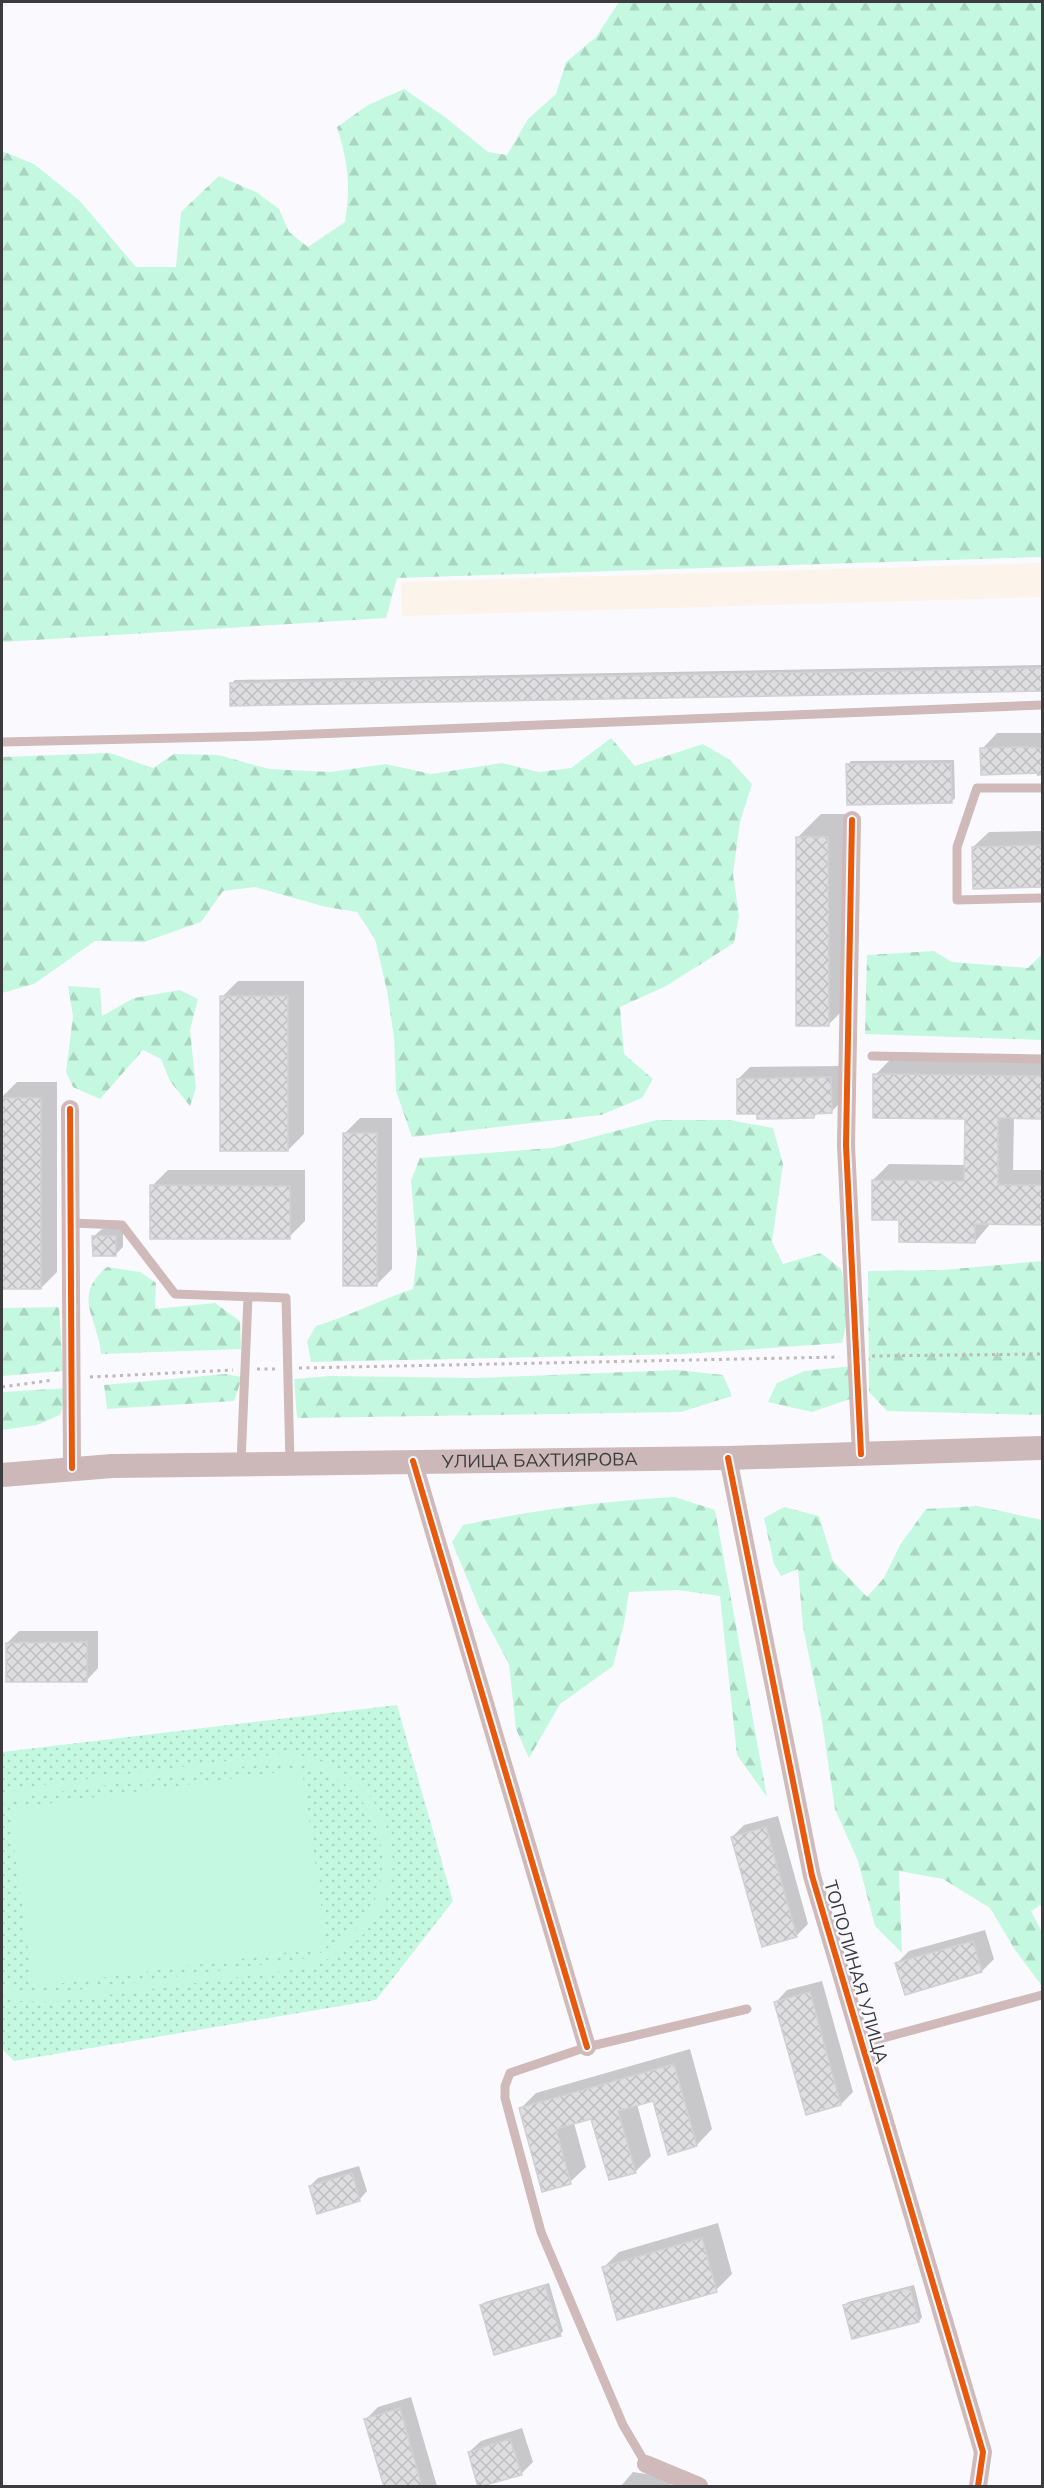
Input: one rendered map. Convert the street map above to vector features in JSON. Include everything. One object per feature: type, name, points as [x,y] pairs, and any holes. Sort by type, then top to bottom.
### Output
[{"type":"main road","name":"УЛИЦА БАХТИЯРОВА","points":[[2,1475],[72,1468],[241,1463],[728,1458],[1042,1448]]},
{"type":"street","points":[[852,820],[846,1145],[861,1454]]},
{"type":"street","points":[[70,1109],[72,1468]]},
{"type":"street","name":"ТОПОЛИНАЯ УЛИЦА","points":[[728,1458],[812,1876],[983,2452],[978,2487]]},
{"type":"street","points":[[413,1461],[587,2047]]},
{"type":"street","points":[[646,2464],[699,2487]]},
{"type":"lane","points":[[2,742],[265,736],[1042,705]]},
{"type":"lane","points":[[1042,788],[977,788],[957,847],[957,900],[1042,898]]},
{"type":"lane","points":[[872,1056],[1042,1059]]},
{"type":"lane","points":[[71,1223],[122,1226],[176,1294],[286,1298],[290,1463]]},
{"type":"lane","points":[[241,1463],[248,1297]]},
{"type":"lane","points":[[861,2044],[1042,1995]]},
{"type":"lane","points":[[646,2464],[623,2424],[541,2232],[505,2098],[505,2085],[510,2073],[587,2047],[747,2009]]},
{"type":"path","points":[[2,1387],[72,1377],[244,1369],[1042,1354]]},
{"type":"shaded area","points":[[1042,563],[1042,597],[402,616],[401,582]]},
{"type":"green space","points":[[619,2],[1042,2],[1042,557],[397,578],[386,618],[2,642],[2,151],[34,164],[80,201],[136,267],[176,267],[181,212],[219,176],[256,192],[279,209],[289,232],[308,247],[345,222],[348,197],[347,174],[337,127],[368,105],[404,89],[445,117],[488,152],[507,155],[528,119],[556,94],[566,62],[596,37]]},
{"type":"green space","points":[[611,738],[635,766],[703,744],[730,760],[752,784],[740,822],[733,874],[739,916],[734,943],[666,986],[620,1007],[624,1054],[653,1079],[642,1098],[601,1115],[412,1137],[396,1091],[394,1037],[387,991],[375,939],[357,912],[326,907],[255,887],[223,891],[201,922],[144,942],[95,941],[34,984],[2,993],[2,757],[110,753],[153,768],[174,754],[218,755],[269,769],[330,772],[386,764],[431,774],[502,763],[539,772],[571,768]]},
{"type":"green space","points":[[934,951],[952,962],[1028,968],[1042,954],[1042,1040],[865,1034],[867,955]]},
{"type":"green space","points":[[68,986],[100,988],[102,1016],[134,998],[180,990],[198,999],[190,1030],[196,1088],[190,1106],[170,1081],[161,1059],[143,1050],[100,1099],[73,1087],[66,1072],[73,1016]]},
{"type":"green space","points":[[657,1120],[729,1120],[773,1128],[783,1164],[772,1242],[783,1264],[821,1253],[841,1269],[850,1309],[842,1343],[684,1354],[311,1362],[307,1341],[316,1326],[413,1289],[417,1254],[411,1180],[420,1158],[552,1148]]},
{"type":"green space","points":[[1042,1261],[1042,1415],[887,1411],[869,1392],[868,1271],[943,1270]]},
{"type":"green space","points":[[107,1267],[140,1272],[156,1283],[155,1309],[215,1303],[240,1321],[241,1349],[101,1354],[88,1298],[90,1288],[96,1278]]},
{"type":"green space","points":[[59,1307],[63,1371],[2,1376],[2,1308]]},
{"type":"green space","points":[[853,1366],[856,1397],[812,1412],[768,1402],[777,1383],[805,1371]]},
{"type":"green space","points":[[677,1370],[723,1375],[732,1396],[681,1412],[297,1418],[294,1379],[330,1376],[476,1378]]},
{"type":"green space","points":[[226,1374],[242,1377],[234,1401],[107,1409],[104,1385]]},
{"type":"green space","points":[[69,1388],[60,1415],[37,1425],[2,1430],[2,1392]]},
{"type":"green space","points":[[675,1497],[715,1510],[767,1797],[737,1755],[720,1596],[678,1590],[629,1592],[624,1624],[613,1666],[560,1704],[529,1758],[516,1729],[509,1664],[480,1610],[452,1542],[463,1525],[569,1507]]},
{"type":"green space","points":[[977,1506],[1042,1520],[1042,1904],[1031,1911],[1042,1932],[1042,1986],[1015,1950],[990,1908],[943,1879],[899,1871],[902,1953],[875,1926],[858,1861],[835,1809],[821,1715],[803,1627],[798,1569],[781,1576],[774,1564],[764,1518],[784,1507],[819,1516],[833,1561],[867,1597],[884,1578],[900,1545],[926,1509]]},
{"type":"green space","points":[[397,1705],[453,1901],[376,2000],[14,2061],[2,2049],[2,1752]]},
{"type":"green space","points":[[288,1753],[332,1766],[364,1790],[384,1821],[392,1856],[388,1892],[371,1925],[342,1952],[299,1969],[56,2002],[19,2001],[2,1995],[2,1985],[21,1992],[55,1993],[298,1960],[339,1943],[366,1916],[380,1883],[382,1848],[371,1815],[348,1787],[314,1768],[270,1763],[28,1796],[2,1804],[2,1794],[26,1787]]},
{"type":"green space","points":[[302,1769],[327,1947],[33,1987],[9,1809]]},
{"type":"building","points":[[1042,668],[1042,691],[230,706],[230,683]]},
{"type":"building","points":[[980,748],[1042,748],[1042,773],[981,775]]},
{"type":"building","points":[[951,763],[952,803],[847,805],[846,764]]},
{"type":"building","points":[[796,837],[828,837],[829,1026],[796,1026]]},
{"type":"building","points":[[1042,845],[1042,887],[973,889],[972,847]]},
{"type":"building","points":[[220,996],[288,996],[288,1151],[220,1151]]},
{"type":"building","points":[[873,1074],[1042,1076],[1042,1119],[998,1118],[998,1185],[1042,1185],[1042,1225],[975,1224],[975,1243],[899,1242],[899,1220],[872,1220],[872,1180],[964,1181],[965,1119],[873,1118]]},
{"type":"building","points":[[831,1077],[832,1113],[814,1114],[814,1118],[757,1119],[757,1114],[737,1114],[737,1079]]},
{"type":"building","points":[[2,1098],[41,1098],[41,1289],[2,1289]]},
{"type":"building","points":[[343,1133],[377,1133],[377,1286],[343,1286]]},
{"type":"building","points":[[150,1185],[290,1186],[290,1239],[150,1239]]},
{"type":"building","points":[[92,1236],[116,1236],[116,1256],[93,1256]]},
{"type":"building","points":[[87,1642],[87,1682],[6,1682],[6,1643]]},
{"type":"building","points":[[766,1827],[797,1937],[762,1947],[731,1837]]},
{"type":"building","points":[[973,1941],[982,1972],[905,1995],[895,1963]]},
{"type":"building","points":[[810,1992],[841,2105],[806,2115],[774,2002]]},
{"type":"building","points":[[674,2064],[697,2146],[668,2155],[653,2101],[618,2111],[636,2173],[609,2180],[591,2119],[556,2129],[571,2184],[542,2192],[519,2108]]},
{"type":"building","points":[[352,2173],[360,2201],[317,2214],[309,2186]]},
{"type":"building","points":[[702,2238],[717,2292],[617,2320],[602,2267]]},
{"type":"building","points":[[545,2286],[561,2336],[494,2355],[480,2305]]},
{"type":"building","points":[[910,2288],[919,2322],[852,2339],[843,2305]]},
{"type":"building","points":[[400,2408],[422,2487],[384,2487],[364,2419]]},
{"type":"building","points":[[510,2439],[522,2475],[478,2487],[468,2452]]},
{"type":"cycle path","points":[[852,820],[846,1145],[861,1454]]},
{"type":"cycle path","points":[[70,1109],[72,1468]]},
{"type":"cycle path","points":[[728,1458],[812,1876],[983,2452],[978,2486]]},
{"type":"cycle path","points":[[413,1461],[587,2047]]}]
